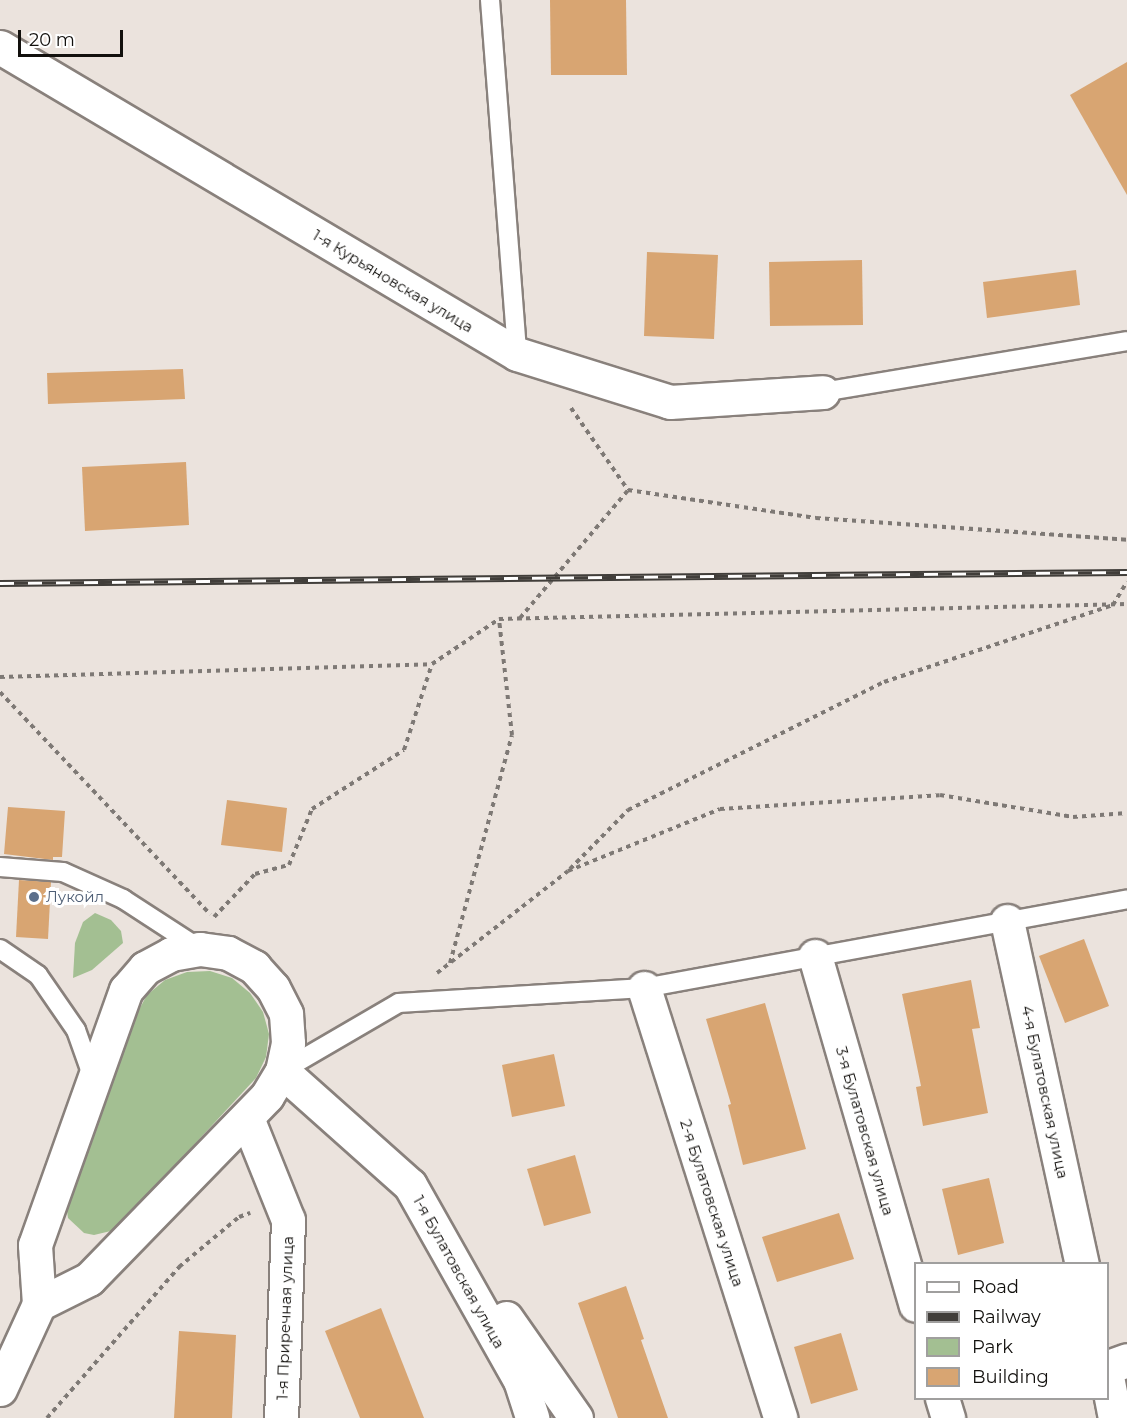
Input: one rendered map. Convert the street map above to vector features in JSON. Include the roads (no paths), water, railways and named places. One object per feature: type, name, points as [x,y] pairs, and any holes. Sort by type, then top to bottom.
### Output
[{"type":"street","name":"1-я Курьяновская улица","points":[[0,46],[527,357],[670,402],[823,392]]},
{"type":"street","name":"4-я Булатовская улица","points":[[1007,921],[1082,1262]]},
{"type":"street","points":[[0,1389],[39,1304],[35,1245],[126,990],[145,968],[162,959],[214,951],[254,967],[273,988],[282,1005],[288,1043],[282,1071],[247,1118],[89,1279],[39,1304]]},
{"type":"street","name":"3-я Булатовская улица","points":[[815,956],[914,1302]]},
{"type":"street","name":"2-я Булатовская улица","points":[[644,988],[780,1418]]},
{"type":"street","name":"1-я Булатовская улица","points":[[282,1071],[410,1185],[520,1380],[532,1418]]},
{"type":"street","name":"1-я Приречная улица","points":[[247,1118],[288,1220],[281,1418]]},
{"type":"street","points":[[410,1185],[576,1418]]},
{"type":"street","points":[[1109,1366],[1127,1360]]},
{"type":"street","points":[[1109,1391],[1115,1418]]},
{"type":"street","points":[[943,1400],[948,1418]]},
{"type":"lane","points":[[490,0],[527,357]]},
{"type":"lane","points":[[823,392],[1127,341]]},
{"type":"lane","points":[[0,867],[63,872],[123,899],[214,951]]},
{"type":"lane","points":[[282,1071],[399,1003],[644,988],[1127,899]]},
{"type":"lane","points":[[0,949],[38,975],[76,1030],[93,1078]]},
{"type":"railway","points":[[0,583],[1127,572]]},
{"type":"place","name":"Лукойл","points":[[34,897]]}]
